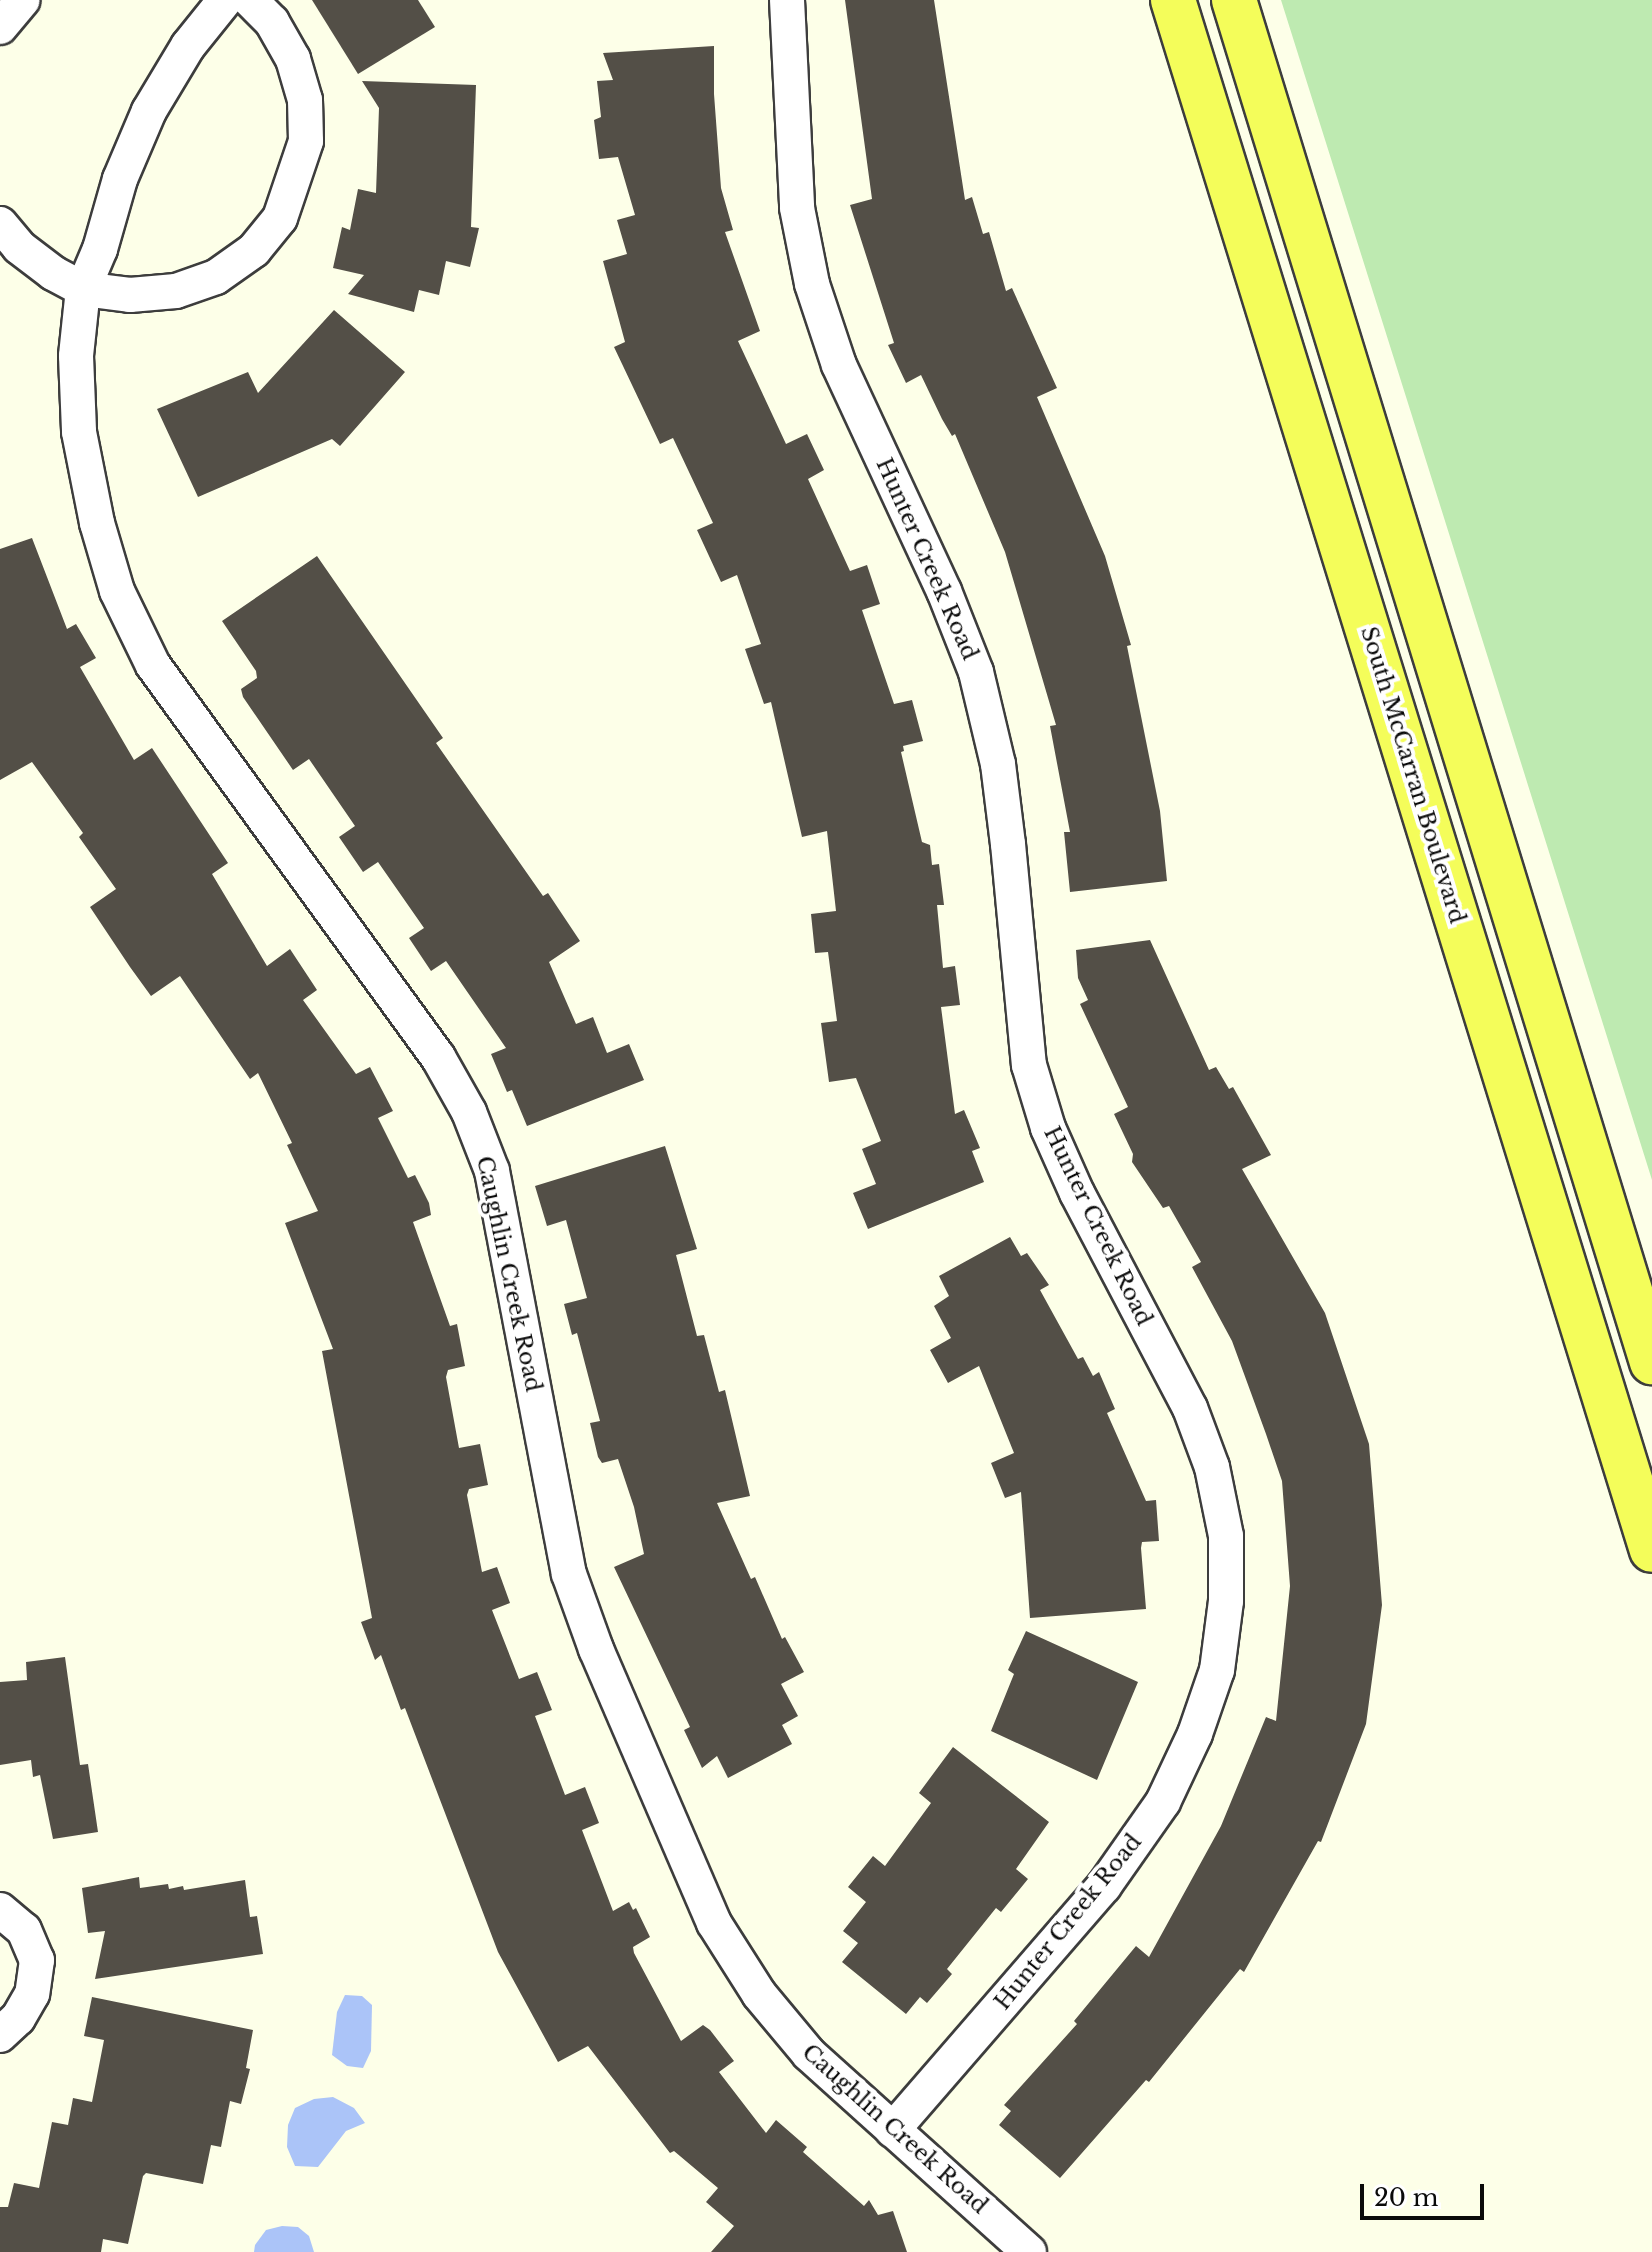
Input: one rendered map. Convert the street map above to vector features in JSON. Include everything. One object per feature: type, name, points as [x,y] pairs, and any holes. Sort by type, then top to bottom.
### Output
[{"type":"main road","name":"South McCarran Boulevard","points":[[1173,0],[1652,1550]]},
{"type":"main road","points":[[1234,0],[1652,1362]]},
{"type":"street","points":[[0,27],[23,0]]},
{"type":"street","name":"Caughlin Creek Road","points":[[225,0],[188,46],[149,111],[120,179],[100,249],[83,289],[76,356],[79,432],[89,467],[97,523],[117,591],[153,665],[438,1057],[469,1112],[492,1171],[569,1574],[596,1649],[714,1923],[759,1994],[809,2054],[1029,2252]]},
{"type":"street","points":[[0,224],[19,247],[53,273],[83,289],[130,295],[176,291],[216,277],[254,250],[280,218],[306,141],[305,100],[293,59],[272,22],[250,0]]},
{"type":"street","name":"Hunter Creek Road","points":[[787,0],[797,208],[812,284],[839,365],[944,591],[976,672],[1001,791],[1029,1065],[1048,1128],[1077,1193],[1190,1408],[1212,1467],[1226,1536],[1226,1601],[1217,1670],[1195,1734],[1163,1802],[1104,1886],[893,2130]]},
{"type":"street","points":[[0,1910],[24,1930],[37,1960],[32,1994],[18,2018],[0,2035]]},
{"type":"green space","points":[[1281,0],[1652,0],[1652,1180],[1407,400]]},
{"type":"water","points":[[345,1995],[362,1996],[372,2005],[371,2051],[363,2068],[347,2066],[332,2055],[337,2012]]},
{"type":"water","points":[[333,2097],[354,2108],[365,2123],[346,2131],[318,2167],[295,2166],[287,2147],[288,2125],[295,2108],[314,2099]]},
{"type":"water","points":[[282,2226],[298,2227],[309,2236],[314,2252],[254,2252],[255,2245],[266,2230]]},
{"type":"building","points":[[312,0],[418,0],[435,27],[358,74]]},
{"type":"building","points":[[845,0],[934,0],[965,200],[972,197],[983,234],[989,232],[1006,291],[1012,288],[1057,388],[1037,397],[1105,556],[1131,645],[1127,646],[1160,811],[1167,881],[1070,892],[1064,832],[1070,832],[1050,726],[1056,725],[1005,552],[955,434],[952,436],[942,419],[921,375],[906,383],[888,345],[894,343],[850,205],[872,199]]},
{"type":"building","points":[[714,46],[721,188],[733,230],[725,232],[760,331],[738,341],[786,444],[807,434],[824,470],[808,479],[850,571],[867,565],[880,604],[862,610],[894,704],[912,700],[923,741],[903,746],[904,751],[901,752],[922,842],[930,845],[932,865],[939,864],[944,905],[937,905],[943,968],[955,966],[960,1005],[941,1007],[955,1114],[964,1110],[980,1148],[972,1151],[984,1182],[868,1229],[853,1193],[876,1184],[862,1149],[881,1141],[856,1078],[829,1082],[821,1023],[837,1021],[828,952],[815,953],[811,914],[836,911],[827,831],[802,837],[771,702],[764,704],[745,649],[761,644],[737,575],[721,582],[697,530],[713,523],[673,438],[660,444],[614,347],[625,342],[603,261],[627,254],[617,220],[635,215],[618,157],[599,159],[594,120],[601,117],[597,81],[613,80],[603,53]]},
{"type":"building","points":[[362,81],[476,85],[471,227],[479,228],[470,267],[446,261],[439,295],[419,290],[414,312],[348,294],[364,275],[333,268],[342,227],[350,230],[358,189],[376,193],[379,108]]},
{"type":"building","points":[[334,310],[405,372],[340,446],[332,439],[198,497],[157,409],[248,372],[258,393]]},
{"type":"building","points":[[32,538],[67,629],[76,624],[96,658],[80,667],[134,760],[152,748],[228,863],[212,874],[267,966],[290,949],[317,990],[303,1000],[356,1074],[370,1067],[393,1111],[378,1118],[408,1178],[415,1175],[429,1203],[431,1215],[413,1222],[450,1326],[457,1324],[465,1366],[448,1370],[446,1377],[459,1448],[480,1444],[488,1485],[469,1489],[467,1495],[482,1572],[497,1567],[510,1603],[492,1610],[519,1679],[537,1672],[552,1710],[535,1716],[565,1795],[585,1787],[599,1823],[582,1830],[613,1911],[629,1902],[633,1910],[636,1908],[650,1937],[633,1947],[634,1953],[681,2041],[703,2025],[710,2030],[734,2061],[719,2072],[766,2133],[776,2120],[807,2147],[803,2152],[864,2206],[869,2200],[878,2215],[893,2211],[907,2252],[711,2252],[734,2226],[706,2202],[718,2188],[674,2151],[670,2153],[588,2046],[558,2062],[498,1952],[405,1708],[401,1710],[381,1655],[375,1660],[361,1622],[372,1618],[322,1351],[333,1349],[285,1223],[318,1211],[287,1145],[292,1143],[258,1073],[250,1079],[180,976],[151,996],[130,967],[90,907],[116,889],[79,837],[83,833],[32,762],[0,780],[0,549]]},
{"type":"building","points":[[317,556],[443,738],[436,743],[543,896],[548,893],[580,941],[549,962],[576,1024],[593,1017],[607,1053],[629,1044],[644,1080],[527,1126],[512,1090],[507,1092],[491,1054],[506,1048],[446,961],[431,971],[409,938],[424,928],[378,862],[363,872],[339,837],[355,826],[309,759],[293,770],[243,697],[241,689],[257,678],[256,671],[222,621]]},
{"type":"building","points":[[1150,940],[1209,1070],[1216,1067],[1229,1089],[1233,1087],[1271,1155],[1242,1169],[1325,1313],[1369,1444],[1382,1605],[1366,1724],[1321,1842],[1318,1841],[1244,1972],[1240,1969],[1149,2082],[1146,2080],[1060,2178],[999,2125],[1011,2111],[1004,2105],[1077,2024],[1074,2021],[1136,1946],[1149,1957],[1221,1826],[1266,1717],[1276,1721],[1290,1586],[1282,1481],[1266,1434],[1232,1341],[1192,1267],[1201,1262],[1169,1206],[1163,1208],[1132,1162],[1133,1154],[1114,1114],[1128,1107],[1080,1004],[1088,1000],[1078,978],[1076,950]]},
{"type":"building","points":[[665,1146],[697,1249],[676,1255],[697,1336],[704,1335],[719,1392],[725,1390],[750,1496],[717,1503],[751,1579],[755,1577],[782,1639],[785,1637],[804,1672],[781,1684],[798,1716],[782,1725],[792,1744],[728,1778],[717,1756],[702,1768],[684,1730],[690,1727],[614,1567],[644,1554],[634,1507],[618,1459],[602,1463],[590,1423],[600,1421],[577,1333],[572,1335],[564,1304],[587,1298],[566,1220],[547,1226],[535,1186]]},
{"type":"building","points":[[1010,1237],[1021,1256],[1027,1253],[1049,1285],[1040,1290],[1078,1359],[1083,1357],[1093,1376],[1099,1372],[1115,1409],[1107,1413],[1146,1501],[1156,1500],[1159,1541],[1142,1542],[1141,1548],[1146,1609],[1030,1618],[1021,1492],[1005,1498],[991,1463],[1014,1453],[979,1366],[948,1383],[930,1350],[951,1338],[934,1306],[949,1296],[939,1276]]},
{"type":"building","points":[[1026,1631],[1138,1682],[1097,1780],[991,1731],[1014,1674],[1008,1670]]},
{"type":"building","points":[[65,1657],[80,1765],[88,1764],[98,1832],[53,1839],[40,1775],[33,1777],[31,1760],[0,1765],[0,1682],[27,1680],[26,1662]]},
{"type":"building","points":[[953,1747],[1049,1822],[1016,1869],[1028,1879],[1001,1912],[996,1908],[947,1969],[952,1974],[927,2003],[920,1997],[906,2014],[842,1962],[858,1943],[843,1931],[866,1902],[848,1887],[873,1856],[885,1866],[931,1803],[919,1793]]},
{"type":"building","points":[[139,1877],[140,1888],[168,1884],[169,1889],[183,1886],[184,1890],[245,1880],[250,1917],[257,1916],[263,1954],[95,1979],[105,1931],[88,1933],[82,1888]]},
{"type":"building","points":[[92,1997],[253,2030],[246,2068],[250,2069],[241,2104],[230,2101],[221,2147],[211,2145],[203,2184],[146,2173],[143,2176],[128,2244],[103,2239],[101,2252],[0,2252],[0,2207],[8,2207],[14,2183],[39,2188],[52,2122],[68,2125],[73,2098],[92,2102],[104,2040],[84,2036]]}]
